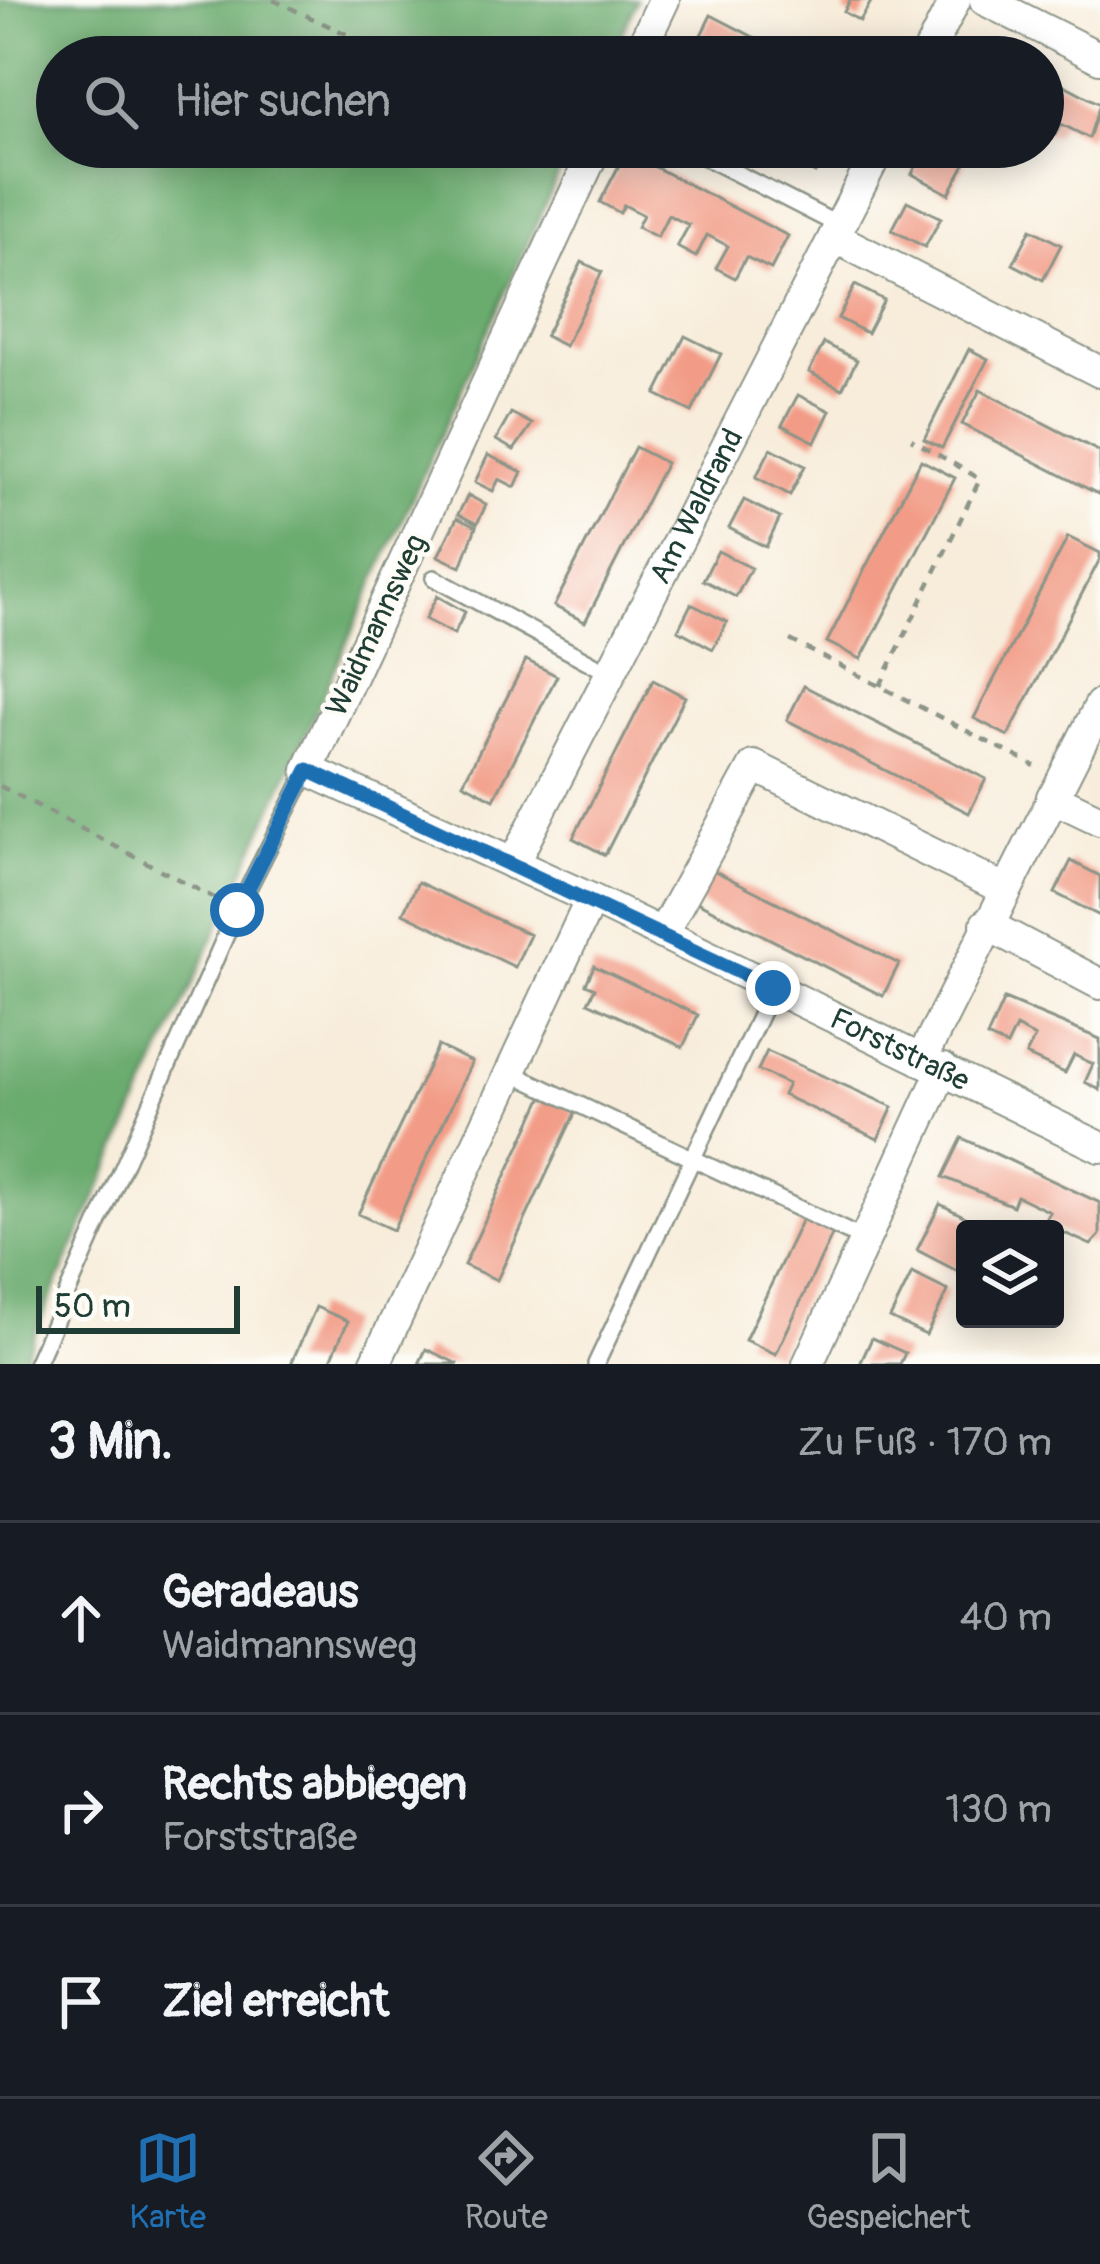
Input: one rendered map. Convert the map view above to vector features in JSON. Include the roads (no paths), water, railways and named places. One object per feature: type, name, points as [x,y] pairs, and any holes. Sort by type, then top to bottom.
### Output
[{"type":"street","points":[[648,36],[664,0]]},
{"type":"street","points":[[937,36],[955,0]]},
{"type":"street","points":[[985,0],[1056,36]]},
{"type":"street","points":[[1064,40],[1100,58]]},
{"type":"street","name":"Waidmannsweg","points":[[308,770],[586,168]]},
{"type":"street","name":"Am Waldrand","points":[[513,864],[869,168]]},
{"type":"street","points":[[837,232],[1100,372]]},
{"type":"street","points":[[808,1364],[865,1240],[986,925],[1100,705]]},
{"type":"street","points":[[662,934],[754,766],[1004,889]]},
{"type":"street","name":"Forststraße","points":[[308,770],[590,899],[1100,1147]]},
{"type":"street","points":[[1057,788],[1100,820]]},
{"type":"street","points":[[375,1364],[590,899]]},
{"type":"street","points":[[986,925],[1100,984]]},
{"type":"lane","points":[[723,168],[837,232]]},
{"type":"lane","points":[[434,578],[611,674]]},
{"type":"lane","name":"Waidmannsweg","points":[[36,1364],[237,910],[308,770]]},
{"type":"lane","points":[[596,1364],[773,988]]},
{"type":"lane","points":[[510,1072],[865,1240]]}]
